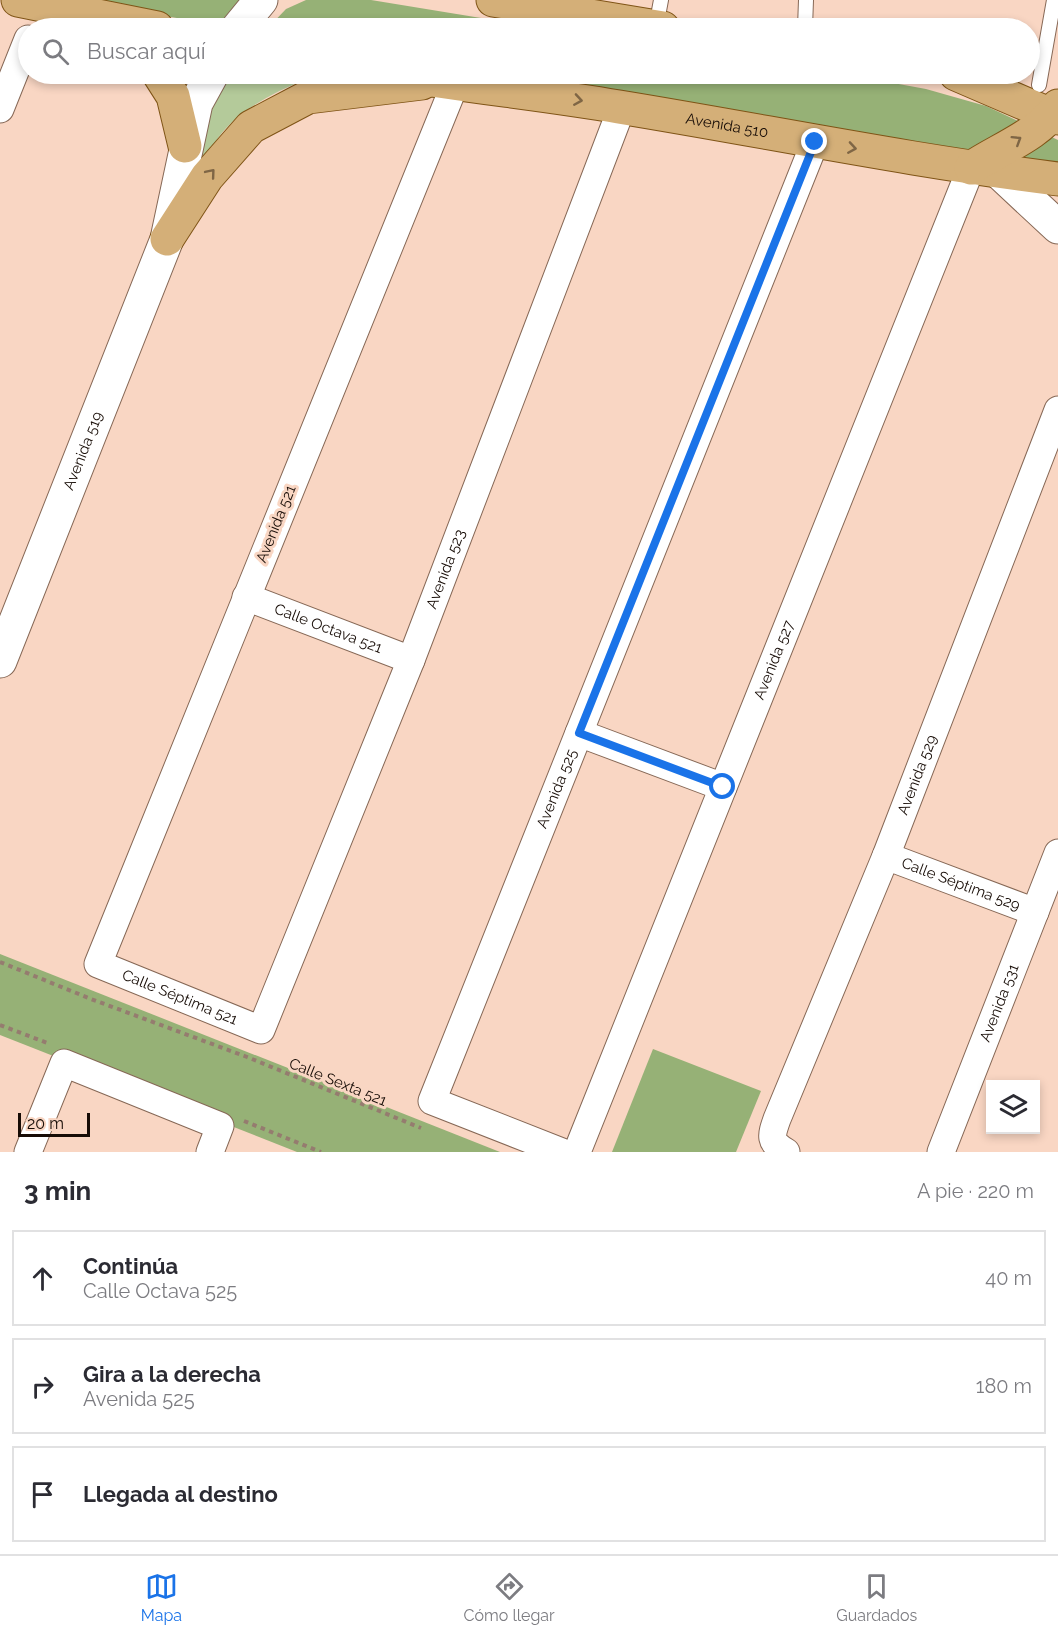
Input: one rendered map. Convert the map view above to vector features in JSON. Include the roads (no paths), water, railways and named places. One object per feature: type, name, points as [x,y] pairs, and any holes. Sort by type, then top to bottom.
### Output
[{"type":"main road","points":[[493,0],[540,18]]},
{"type":"main road","points":[[31,11],[75,18]]},
{"type":"main road","points":[[165,84],[173,96],[185,146]]},
{"type":"main road","points":[[167,239],[207,177],[251,127],[308,97],[428,84]]},
{"type":"main road","name":"Avenida 510","points":[[537,84],[622,107],[815,142],[985,170],[1058,179]]},
{"type":"main road","points":[[991,84],[1053,102]]},
{"type":"main road","points":[[998,84],[1053,102]]},
{"type":"main road","points":[[985,170],[1016,142],[1053,102]]},
{"type":"street","points":[[246,18],[261,0]]},
{"type":"street","points":[[0,109],[18,64]]},
{"type":"street","name":"Avenida 519","points":[[0,661],[167,239],[185,146],[196,103],[206,84]]},
{"type":"street","name":"Avenida 521","points":[[98,964],[246,597],[445,84]]},
{"type":"street","name":"Avenida 523","points":[[261,1030],[411,660],[622,107]]},
{"type":"street","name":"Avenida 525","points":[[562,1152],[432,1101],[815,142]]},
{"type":"street","points":[[985,170],[1058,226]]},
{"type":"street","name":"Avenida 527","points":[[577,1152],[723,787],[985,170]]},
{"type":"street","name":"Avenida 529","points":[[779,1145],[777,1119],[886,856],[1058,410]]},
{"type":"street","name":"Calle Octava 521","points":[[246,597],[411,660]]},
{"type":"street","points":[[579,733],[723,787]]},
{"type":"street","name":"Avenida 531","points":[[941,1152],[1058,853]]},
{"type":"street","name":"Calle Séptima 529","points":[[886,856],[1035,912]]},
{"type":"street","name":"Calle Séptima 521","points":[[98,964],[261,1030]]},
{"type":"street","points":[[28,1152],[61,1056],[228,1122],[210,1152]]},
{"type":"lane","points":[[805,18],[806,0]]},
{"type":"lane","points":[[1053,102],[1054,0]]}]
